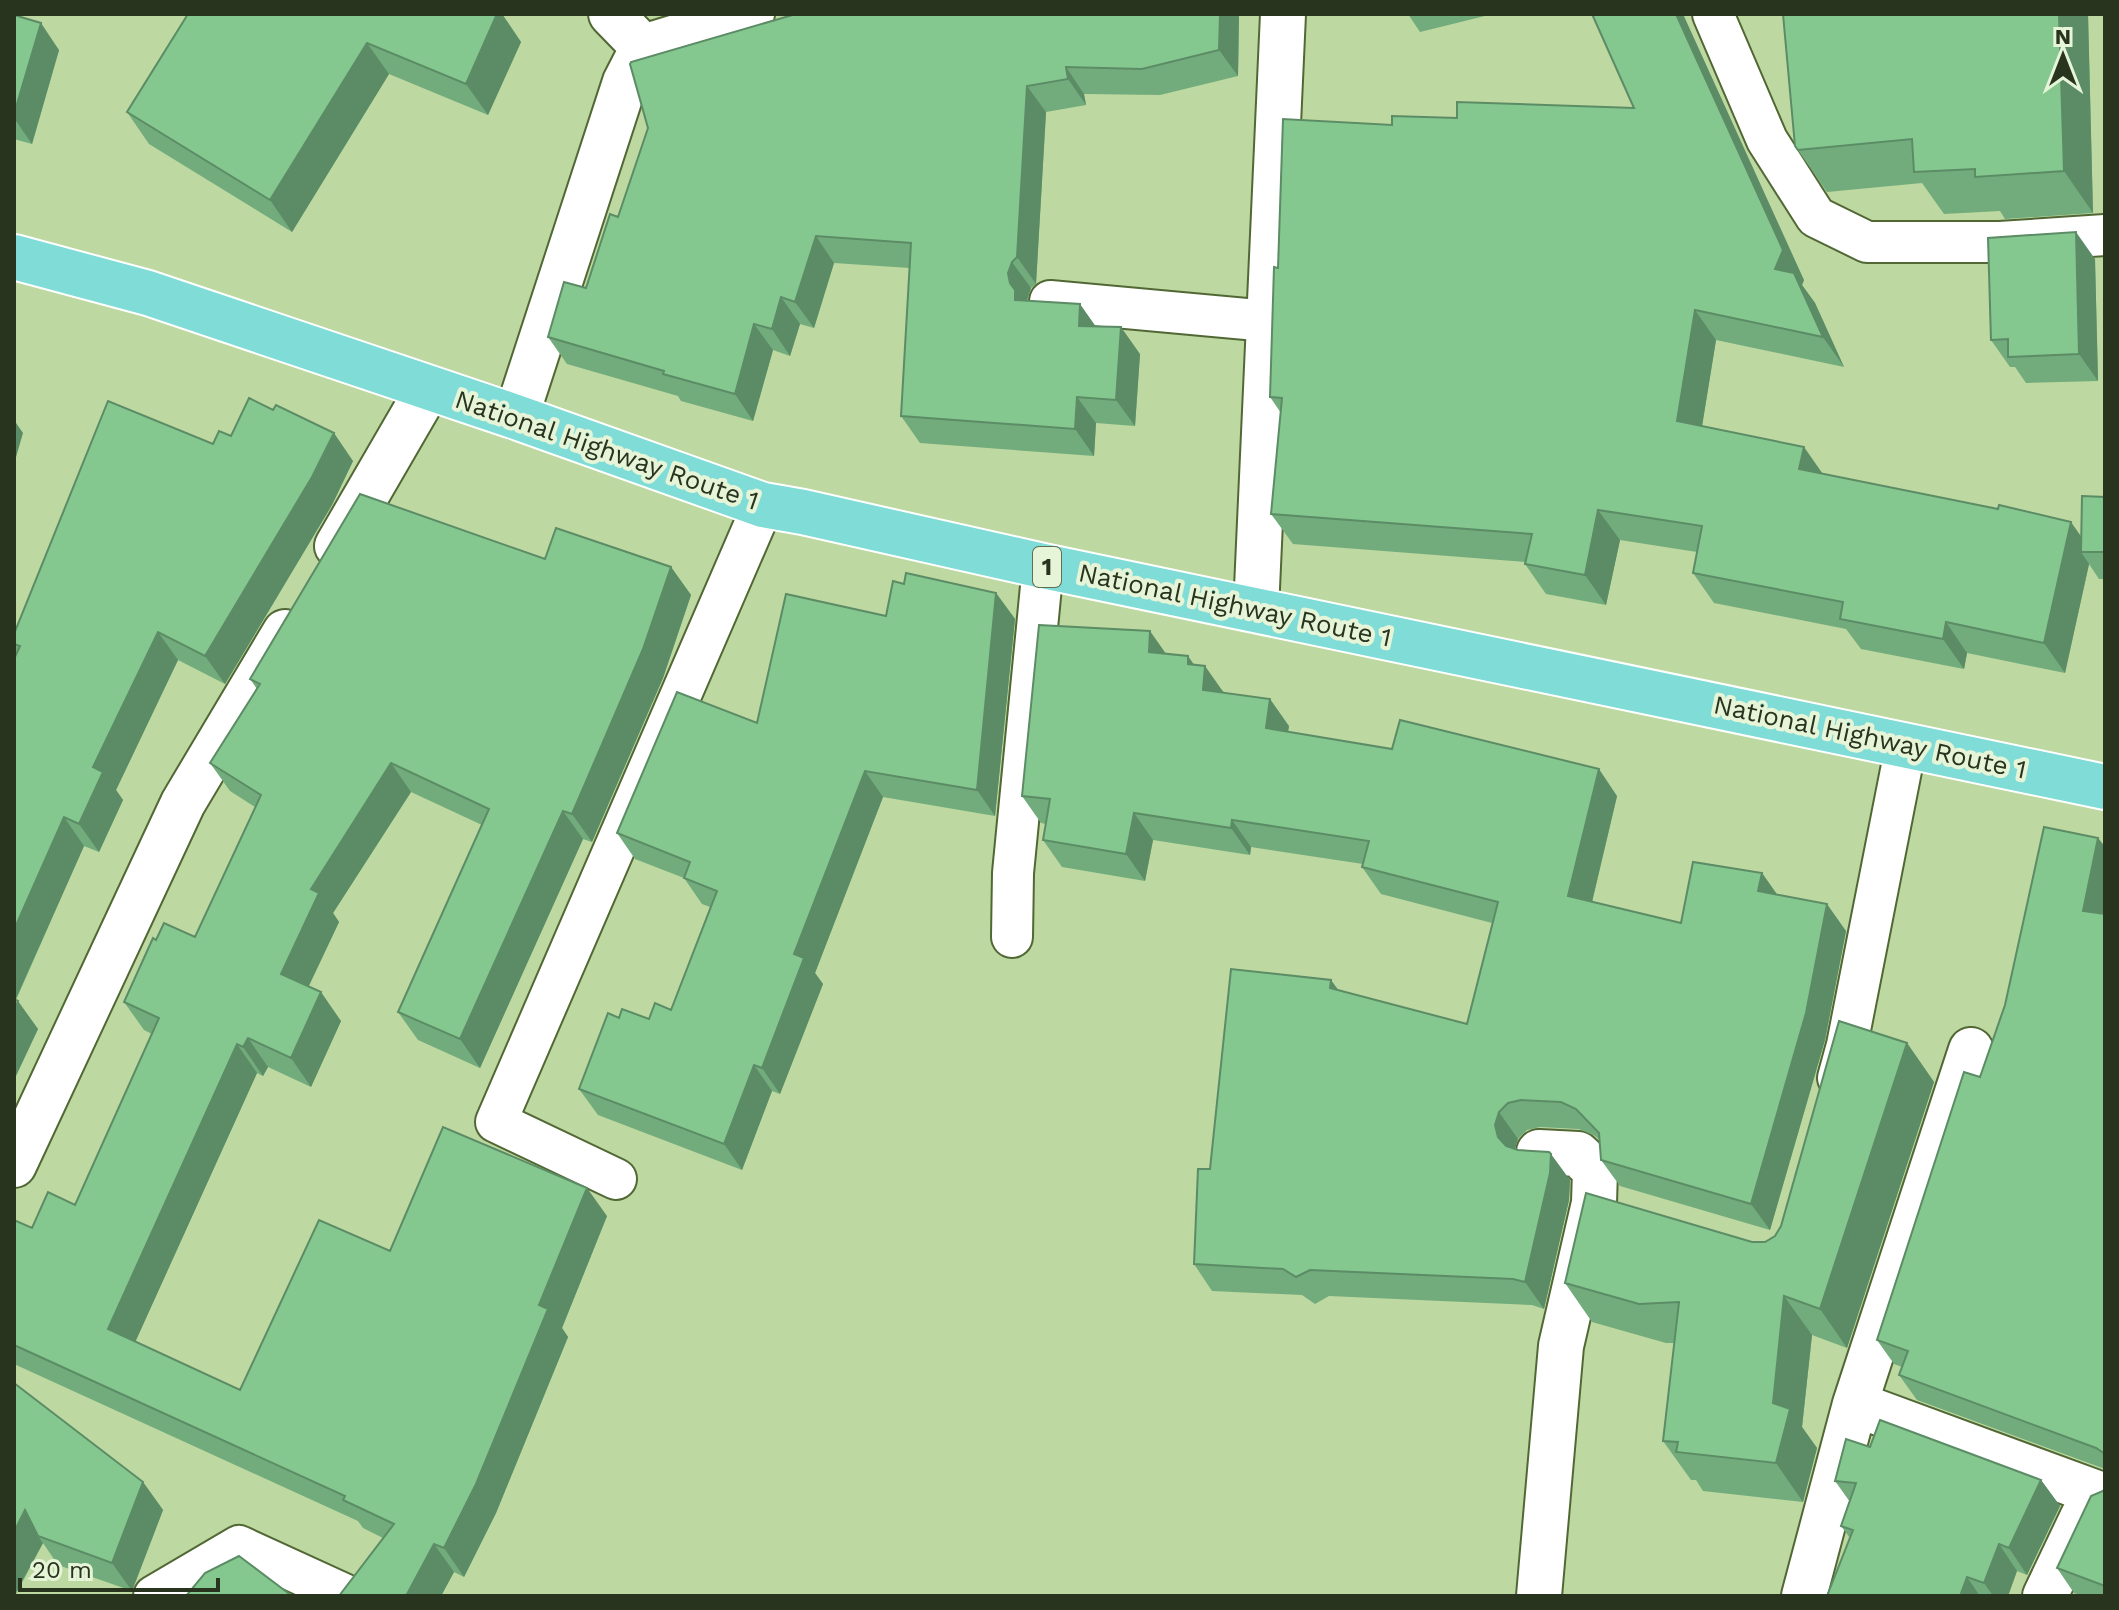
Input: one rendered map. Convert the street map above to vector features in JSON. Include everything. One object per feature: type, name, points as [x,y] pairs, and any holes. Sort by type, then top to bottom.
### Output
[{"type":"highway","name":"National Highway Route 1","points":[[14,257],[148,293],[516,417],[763,505],[2105,787]]},
{"type":"street","points":[[611,14],[643,47]]},
{"type":"street","points":[[516,417],[625,82],[643,47],[752,14]]},
{"type":"street","points":[[1256,610],[1283,14]]},
{"type":"street","points":[[14,1165],[183,803],[428,389]]},
{"type":"street","points":[[1804,1596],[1855,1404],[1971,1050]]},
{"type":"street","points":[[1539,1152],[1578,1154],[1595,1170],[1609,1207],[1561,1346],[1539,1596]]},
{"type":"street","points":[[1855,1404],[2099,1494],[2045,1596]]},
{"type":"lane","points":[[1713,14],[1767,140],[1816,217],[1867,242],[2000,242],[2105,235]]},
{"type":"lane","points":[[1050,301],[1268,321]]},
{"type":"lane","points":[[616,1179],[496,1122],[763,505]]},
{"type":"lane","points":[[1012,937],[1013,873],[1043,566]]},
{"type":"lane","points":[[1830,1106],[1847,1045],[1906,745]]},
{"type":"lane","points":[[154,1596],[239,1546],[348,1596]]},
{"type":"building","points":[[188,14],[497,14],[466,84],[367,43],[270,200],[127,112]]},
{"type":"building","points":[[796,14],[1220,14],[1219,50],[1142,69],[1066,67],[1068,79],[1027,86],[1017,257],[1008,273],[1010,283],[1015,290],[1015,300],[1080,304],[1079,326],[1121,327],[1116,400],[1077,397],[1075,429],[901,416],[911,243],[816,236],[795,302],[781,297],[772,329],[754,324],[735,394],[548,337],[564,282],[586,288],[610,214],[618,217],[648,128],[631,62]]},
{"type":"building","points":[[1592,14],[1676,14],[1783,250],[1775,269],[1794,273],[1823,337],[1695,310],[1677,421],[1804,447],[1799,469],[1998,509],[1999,505],[2071,522],[2044,643],[1946,622],[1943,639],[1840,619],[1843,602],[1693,573],[1702,526],[1598,510],[1585,575],[1525,564],[1532,534],[1271,514],[1282,398],[1270,397],[1283,119],[1392,125],[1392,116],[1457,118],[1457,102],[1634,108]]},
{"type":"building","points":[[1783,14],[2059,14],[2064,171],[1975,177],[1975,169],[1914,172],[1912,139],[1798,150],[1795,146]]},
{"type":"building","points":[[14,15],[41,23],[14,114]]},
{"type":"building","points":[[2076,232],[2079,354],[2008,357],[2008,339],[1991,340],[1988,238]]},
{"type":"building","points":[[249,398],[273,410],[276,405],[334,433],[312,477],[205,656],[158,632],[93,767],[103,772],[79,824],[64,817],[14,930],[14,659],[20,646],[14,644],[14,634],[108,401],[213,444],[219,431],[231,436]]},
{"type":"building","points":[[360,494],[545,559],[556,528],[671,567],[643,649],[572,814],[563,811],[460,1039],[398,1012],[489,809],[391,763],[311,889],[319,893],[281,974],[321,992],[291,1058],[248,1038],[243,1047],[237,1044],[108,1329],[240,1390],[319,1220],[390,1251],[443,1127],[587,1188],[539,1305],[548,1309],[476,1484],[444,1548],[434,1544],[406,1596],[339,1596],[394,1524],[343,1500],[345,1496],[14,1345],[14,1220],[32,1228],[48,1192],[75,1205],[159,1018],[124,1002],[153,938],[156,940],[164,923],[195,937],[261,795],[210,763],[260,684],[250,679]]},
{"type":"building","points":[[2082,496],[2105,497],[2105,552],[2081,552]]},
{"type":"building","points":[[906,573],[996,593],[977,790],[865,771],[794,954],[804,958],[762,1068],[754,1065],[724,1144],[579,1089],[608,1013],[619,1018],[622,1009],[649,1019],[655,1003],[671,1010],[717,891],[684,878],[690,862],[617,833],[677,692],[757,723],[786,594],[886,616],[893,581],[904,584]]},
{"type":"building","points":[[1039,625],[1150,631],[1149,652],[1188,656],[1188,664],[1205,666],[1203,690],[1270,699],[1266,728],[1392,749],[1400,720],[1599,769],[1568,896],[1681,923],[1693,862],[1762,873],[1758,891],[1827,904],[1806,1013],[1751,1204],[1601,1160],[1599,1133],[1576,1109],[1561,1102],[1521,1100],[1508,1103],[1499,1112],[1495,1125],[1498,1137],[1506,1146],[1518,1150],[1551,1154],[1550,1173],[1525,1282],[1310,1270],[1296,1277],[1283,1269],[1194,1264],[1198,1169],[1210,1169],[1231,969],[1331,980],[1330,988],[1467,1024],[1498,902],[1362,867],[1369,841],[1232,820],[1231,828],[1134,813],[1126,854],[1043,840],[1050,799],[1022,796]]},
{"type":"building","points":[[2044,827],[2098,838],[2083,911],[2105,914],[2105,1454],[1899,1375],[1908,1351],[1877,1340],[1964,1072],[1980,1077],[2005,1005]]},
{"type":"building","points":[[1839,1021],[1907,1043],[1820,1309],[1784,1296],[1773,1403],[1790,1409],[1776,1463],[1676,1452],[1678,1442],[1663,1441],[1679,1302],[1639,1304],[1565,1283],[1586,1193],[1752,1242],[1765,1242],[1775,1236],[1781,1226]]},
{"type":"building","points":[[14,1383],[143,1482],[112,1563],[38,1536],[25,1510],[14,1532]]},
{"type":"building","points":[[1880,1420],[2041,1480],[2009,1548],[1999,1544],[1984,1583],[1967,1577],[1960,1596],[1827,1596],[1853,1530],[1841,1526],[1856,1483],[1835,1481],[1846,1439],[1870,1447]]},
{"type":"building","points":[[2105,1488],[2105,1586],[2057,1568],[2091,1496]]},
{"type":"building","points":[[239,1556],[292,1596],[186,1596],[205,1573]]}]
